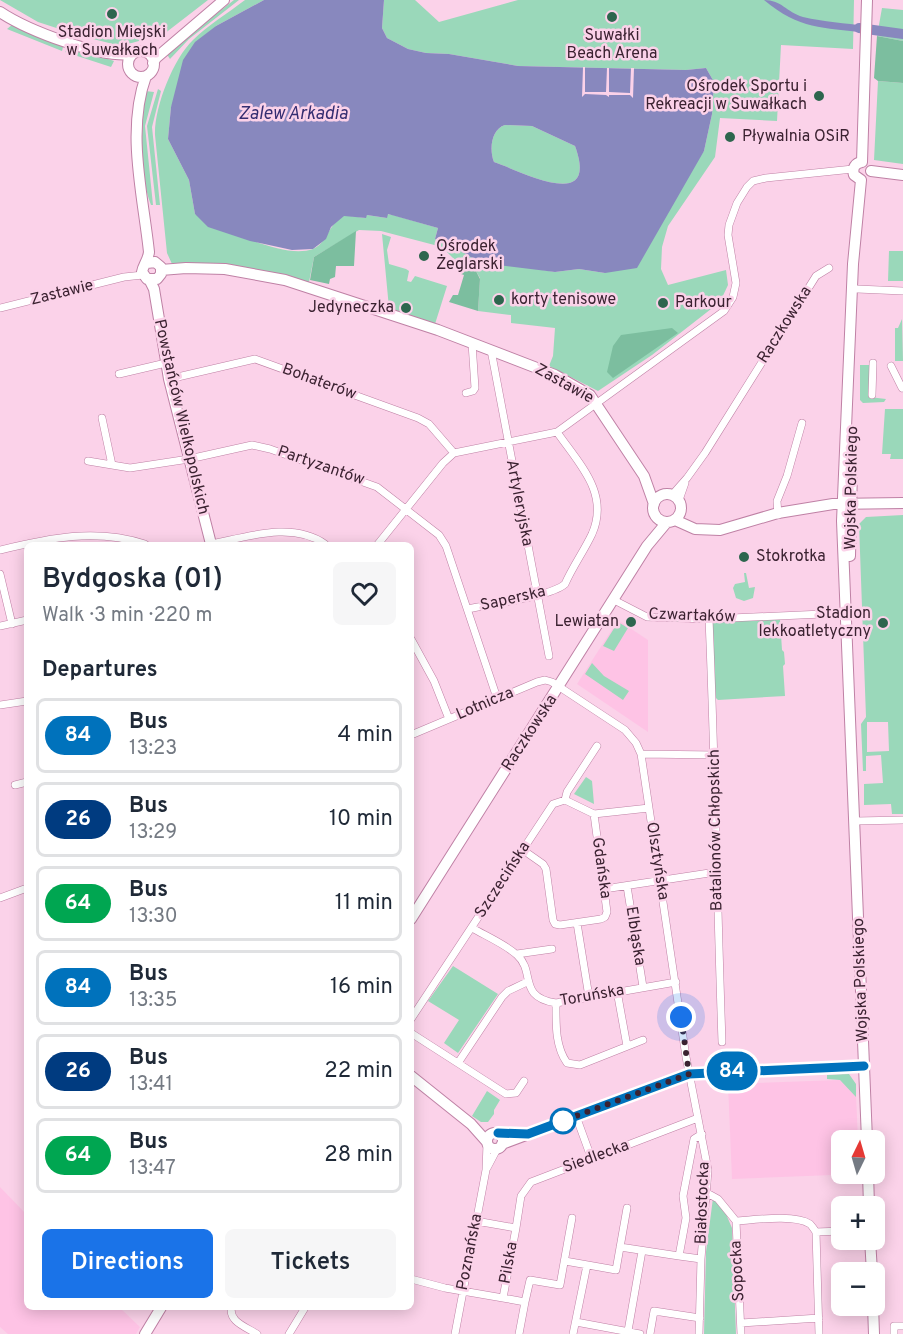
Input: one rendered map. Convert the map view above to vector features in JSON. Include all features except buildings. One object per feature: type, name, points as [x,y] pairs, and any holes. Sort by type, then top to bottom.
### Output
[{"type":"street","points":[[0,12],[33,30],[118,60],[136,73],[151,72],[156,58],[224,0]]},
{"type":"street","points":[[861,180],[854,175],[858,165],[867,0]]},
{"type":"street","points":[[81,46],[119,54],[133,54],[157,48],[188,29]]},
{"type":"street","points":[[145,52],[151,57],[153,63]]},
{"type":"street","points":[[133,54],[128,60],[136,73]]},
{"type":"street","name":"Powstańców Wielkopolskich","points":[[136,73],[139,111],[137,147],[166,363],[210,542]]},
{"type":"street","points":[[858,165],[868,164],[871,171],[868,177],[861,180]]},
{"type":"street","name":"Zastawie","points":[[0,308],[152,271],[184,268],[225,269],[285,280],[472,343],[555,375],[590,395],[596,404],[711,321],[729,304],[736,283],[728,235],[729,225],[743,193],[753,182],[766,178],[858,165]]},
{"type":"street","points":[[871,171],[903,175]]},
{"type":"street","points":[[857,229],[861,180]]},
{"type":"street","name":"Wojska Polskiego","points":[[857,229],[853,264],[845,613],[849,717],[853,748],[867,1130]]},
{"type":"street","name":"Wojska Polskiego","points":[[853,748],[855,717],[846,507],[857,289],[857,229]]},
{"type":"street","name":"Raczkowska","points":[[672,496],[687,478],[813,280],[829,268]]},
{"type":"street","points":[[857,289],[903,291]]},
{"type":"street","points":[[466,393],[473,391],[475,387],[472,343]]},
{"type":"street","name":"Artyleryjska","points":[[491,350],[549,656]]},
{"type":"street","name":"Bohaterów","points":[[169,378],[255,359],[418,418],[429,424],[454,453]]},
{"type":"street","points":[[119,374],[166,363]]},
{"type":"street","points":[[872,395],[873,363]]},
{"type":"street","points":[[891,366],[902,388]]},
{"type":"street","points":[[380,542],[443,463],[454,453],[557,432],[596,404],[644,476],[656,517],[674,518],[695,529],[714,530],[778,515],[903,503]]},
{"type":"street","points":[[102,418],[112,465]]},
{"type":"street","points":[[778,515],[777,501],[787,476],[802,423]]},
{"type":"street","name":"Saperska","points":[[468,609],[561,587],[565,584],[591,535],[598,512],[595,488],[557,432]]},
{"type":"street","name":"Partyzantów","points":[[88,461],[129,468],[189,459],[242,446],[261,446],[377,487],[439,535],[446,546],[497,698]]},
{"type":"street","points":[[644,476],[672,496],[674,518]]},
{"type":"street","points":[[654,504],[658,497],[672,496]]},
{"type":"street","points":[[846,507],[903,509]]},
{"type":"street","name":"Raczkowska","points":[[647,546],[656,517]]},
{"type":"street","name":"Raczkowska","points":[[414,914],[647,546],[674,518]]},
{"type":"street","points":[[222,542],[278,532],[308,536],[321,542]]},
{"type":"street","points":[[33,542],[72,536],[137,542]]},
{"type":"street","points":[[0,550],[24,544]]},
{"type":"street","points":[[0,574],[12,624]]},
{"type":"street","name":"Czwartaków","points":[[614,600],[647,617],[709,619],[845,613]]},
{"type":"street","name":"Batalionów Chłopskich","points":[[709,619],[715,754],[716,872],[722,1042]]},
{"type":"street","points":[[0,626],[24,621]]},
{"type":"street","points":[[414,644],[434,681],[449,719]]},
{"type":"street","name":"Lotnicza","points":[[414,734],[541,681],[552,682],[559,687]]},
{"type":"street","name":"Olsztyńska","points":[[559,687],[625,730],[636,743],[641,754],[689,1074]]},
{"type":"street","points":[[0,705],[24,701]]},
{"type":"street","name":"Szczecińska","points":[[414,1015],[553,804],[565,800],[567,792],[597,746]]},
{"type":"street","points":[[641,754],[715,754]]},
{"type":"street","points":[[15,785],[24,783]]},
{"type":"street","points":[[565,800],[594,814],[649,808]]},
{"type":"street","name":"Gdańska","points":[[577,923],[601,919],[607,912],[594,814]]},
{"type":"street","points":[[856,821],[903,820]]},
{"type":"street","points":[[523,850],[543,864],[546,869],[555,924],[577,923],[589,997]]},
{"type":"street","points":[[604,889],[716,872]]},
{"type":"street","name":"Elbląska","points":[[627,885],[643,987]]},
{"type":"street","points":[[0,898],[24,889]]},
{"type":"street","points":[[472,928],[516,954],[552,949]]},
{"type":"street","name":"Toruńska","points":[[516,954],[524,963],[527,982],[535,995],[549,1002],[555,1003],[676,982]]},
{"type":"street","points":[[458,1063],[502,997],[508,991],[527,982]]},
{"type":"street","points":[[617,992],[627,1046]]},
{"type":"street","points":[[555,1003],[559,1046],[561,1055],[567,1063],[580,1065],[643,1040]]},
{"type":"street","points":[[414,1035],[506,1094],[516,1093],[524,1081]]},
{"type":"street","points":[[414,1078],[494,1141],[528,1134],[689,1074],[864,1066]]},
{"type":"street","name":"Białostocka","points":[[689,1074],[708,1170],[701,1259],[699,1334]]},
{"type":"street","points":[[576,1116],[592,1160]]},
{"type":"street","name":"Siedlecka","points":[[516,1228],[521,1196],[531,1182],[698,1118]]},
{"type":"street","points":[[679,1256],[686,1218],[683,1196],[694,1139],[702,1134]]},
{"type":"street","name":"Poznańska","points":[[455,1334],[486,1170],[494,1141]]},
{"type":"street","points":[[707,1193],[718,1199],[736,1221]]},
{"type":"street","points":[[572,1218],[565,1261],[616,1270],[627,1208]]},
{"type":"street","name":"Sopocka","points":[[741,1334],[736,1221],[796,1220],[809,1223],[816,1232],[831,1231]]},
{"type":"street","points":[[476,1221],[516,1228]]},
{"type":"street","name":"Pilska","points":[[503,1298],[516,1228]]},
{"type":"street","points":[[816,1232],[819,1334]]},
{"type":"street","points":[[620,1247],[701,1259]]},
{"type":"street","points":[[628,1331],[642,1251]]},
{"type":"street","name":"Pilska","points":[[414,1280],[525,1302],[530,1280],[560,1285],[565,1261]]},
{"type":"street","points":[[573,1334],[587,1265]]},
{"type":"street","points":[[519,1334],[525,1302]]},
{"type":"street","points":[[145,1334],[160,1310]]},
{"type":"street","points":[[231,1310],[232,1318],[257,1334]]},
{"type":"street","points":[[289,1334],[304,1310]]},
{"type":"street","points":[[650,1334],[654,1311],[700,1318]]},
{"type":"street","points":[[873,1316],[874,1334]]},
{"type":"street","points":[[741,1323],[819,1318]]},
{"type":"street","points":[[576,1322],[640,1334]]},
{"type":"street","points":[[595,1334],[597,1326]]},
{"type":"street","points":[[894,1334],[894,1326],[903,1326]]},
{"type":"shaded area","points":[[618,620],[648,640],[648,732],[577,684]]},
{"type":"shaded area","points":[[840,1080],[856,1095],[858,1130],[831,1130],[831,1175],[732,1179],[728,1084]]},
{"type":"shaded area","points":[[0,1187],[24,1212],[24,1310],[122,1310],[140,1327],[136,1334],[8,1334],[0,1327]]},
{"type":"green space","name":"Stadion Miejski w Suwałkach","points":[[0,0],[208,0],[164,34],[121,46],[38,22]]},
{"type":"green space","points":[[234,0],[239,0],[189,39],[170,59],[166,53]]},
{"type":"green space","points":[[245,0],[264,0],[216,26],[171,107],[168,139],[189,180],[195,214],[236,234],[269,246],[300,251],[313,249],[319,245],[334,224],[344,215],[387,218],[387,214],[438,228],[435,239],[454,244],[462,252],[555,272],[579,269],[605,273],[704,151],[712,114],[714,82],[706,68],[686,70],[518,66],[449,54],[426,53],[408,49],[387,38],[382,28],[384,0],[415,0],[439,22],[518,0],[854,0],[853,49],[781,45],[777,121],[720,118],[715,157],[668,226],[662,247],[661,269],[668,285],[726,270],[728,285],[720,302],[652,355],[598,391],[549,366],[553,356],[555,328],[511,323],[511,315],[478,311],[480,278],[476,271],[459,264],[442,247],[381,231],[359,230],[314,257],[309,282],[225,264],[172,264],[167,253],[155,135],[161,98],[178,59],[186,48],[205,29]]},
{"type":"green space","points":[[882,8],[903,10],[903,41],[877,36]]},
{"type":"green space","points":[[13,24],[61,44],[62,51],[7,29]]},
{"type":"green space","points":[[877,36],[903,41],[903,83],[878,81],[874,78]]},
{"type":"green space","points":[[69,46],[114,61],[111,67],[65,52]]},
{"type":"green space","points":[[878,81],[903,83],[903,164],[874,160]]},
{"type":"green space","points":[[158,89],[161,91],[152,127],[160,205],[156,205],[147,126]]},
{"type":"green space","points":[[145,91],[154,92],[145,126],[153,205],[151,205],[144,178],[142,134]]},
{"type":"green space","points":[[505,125],[532,126],[575,146],[580,167],[577,178],[567,183],[554,183],[494,162],[492,140],[500,127]]},
{"type":"green space","points":[[356,231],[354,266],[336,266],[335,277],[330,279],[329,284],[310,280],[314,257]]},
{"type":"green space","points":[[382,234],[391,237],[387,250],[389,264],[409,271],[407,281],[411,282],[415,276],[447,286],[435,324],[389,308]]},
{"type":"green space","points":[[889,251],[903,251],[903,281],[888,281]]},
{"type":"green space","points":[[461,265],[476,271],[480,279],[478,311],[449,302],[453,295],[458,295],[464,275],[458,273]]},
{"type":"green space","points":[[902,319],[903,361],[895,361],[895,328],[898,328]]},
{"type":"green space","points":[[672,328],[678,333],[613,378],[607,372],[613,346],[621,335]]},
{"type":"green space","points":[[860,365],[871,365],[869,397],[886,399],[884,402],[863,403],[860,400]]},
{"type":"green space","points":[[885,409],[903,409],[903,459],[890,459],[891,454],[882,454]]},
{"type":"green space","name":"Stadion lekkoatletyczny","points":[[903,515],[903,814],[892,814],[891,804],[864,805],[864,784],[883,783],[881,755],[866,756],[866,771],[863,771],[861,724],[866,717],[859,524],[866,517]],"holes":[[[867,722],[888,722],[889,751],[867,752]]]},
{"type":"green space","points":[[744,573],[746,573],[749,588],[755,587],[753,598],[744,601],[736,598],[733,588],[735,584],[745,582]]},
{"type":"green space","points":[[780,619],[785,664],[783,666],[785,696],[718,700],[715,697],[712,624],[715,621]]},
{"type":"green space","points":[[618,622],[628,628],[614,651],[603,646]]},
{"type":"green space","points":[[592,663],[604,676],[629,691],[623,700],[585,674]]},
{"type":"green space","points":[[586,777],[592,781],[594,804],[574,794]]},
{"type":"green space","points":[[453,966],[498,994],[458,1053],[444,1043],[459,1020],[428,1001]]},
{"type":"green space","points":[[849,1074],[856,1084],[856,1097],[840,1080],[827,1079],[827,1075]]},
{"type":"green space","points":[[487,1091],[500,1100],[488,1122],[481,1122],[472,1116]]},
{"type":"green space","points":[[713,1198],[726,1214],[732,1228],[736,1334],[704,1334],[706,1252]]},
{"type":"water","name":"Zalew Arkadia","points":[[264,0],[384,0],[382,28],[387,38],[408,49],[426,53],[449,54],[518,66],[686,70],[706,68],[714,82],[712,114],[704,151],[637,268],[605,273],[579,269],[555,272],[481,263],[462,252],[454,244],[435,239],[438,228],[388,214],[387,218],[367,215],[366,218],[344,216],[331,227],[326,239],[313,249],[292,250],[250,241],[208,227],[195,214],[189,180],[168,139],[171,107],[183,60],[195,42],[216,26]],"holes":[[[505,125],[532,126],[575,146],[580,167],[577,178],[567,183],[554,183],[494,162],[492,140],[500,127]]]},
{"type":"water","points":[[764,0],[780,4],[803,17],[866,26],[866,33],[812,26],[789,17]]},
{"type":"pier","points":[[583,67],[585,67],[585,92],[606,92],[607,68],[609,68],[609,92],[630,93],[631,68],[634,68],[633,98],[630,95],[609,95],[609,97],[585,94],[582,97]]},
{"type":"waterway","points":[[859,28],[903,34]]},
{"type":"bus line","name":"84","points":[[498,1133],[528,1134],[689,1074],[864,1066]]},
{"type":"place","name":"Stadion Miejski w Suwałkach","points":[[112,14]]},
{"type":"place","name":"Suwałki Beach Arena","points":[[612,17]]},
{"type":"place","name":"Ośrodek Sportu i Rekreacji w Suwałkach","points":[[819,96]]},
{"type":"place","name":"Pływalnia OSiR","points":[[730,137]]},
{"type":"place","name":"Ośrodek Żeglarski","points":[[424,256]]},
{"type":"place","name":"korty tenisowe","points":[[499,300]]},
{"type":"place","name":"Parkour","points":[[663,303]]},
{"type":"place","name":"Jedyneczka","points":[[406,308]]},
{"type":"place","name":"Stokrotka","points":[[744,557]]},
{"type":"place","name":"Lewiatan","points":[[631,622]]},
{"type":"place","name":"Stadion lekkoatletyczny","points":[[883,623]]},
{"type":"route","points":[[563,1121],[560,1122],[689,1074],[681,1017]]}]
